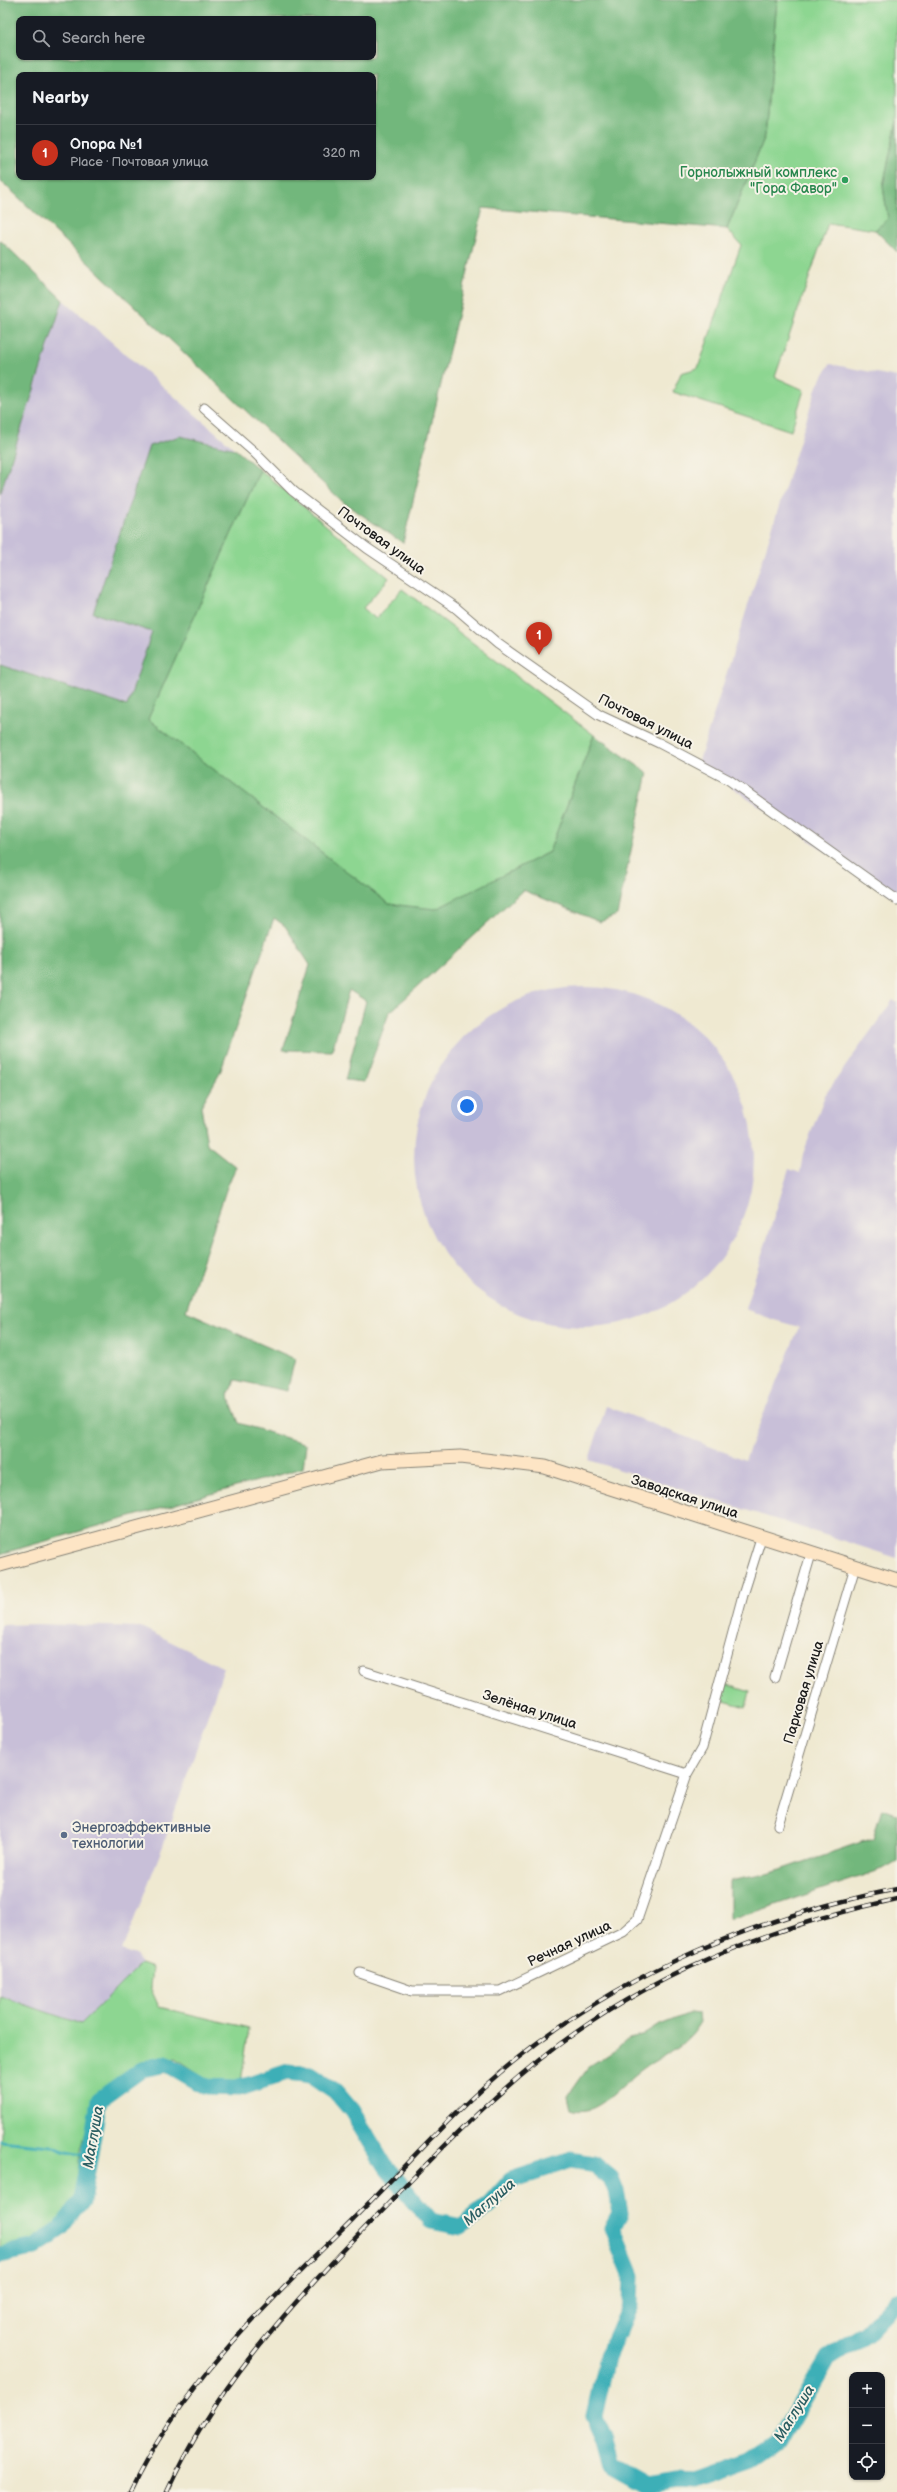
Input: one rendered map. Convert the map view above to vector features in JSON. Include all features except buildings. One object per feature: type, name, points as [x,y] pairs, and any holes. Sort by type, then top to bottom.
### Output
[{"type":"main road","name":"Заводская улица","points":[[0,1565],[382,1461],[460,1457],[544,1467],[761,1538],[897,1580]]},
{"type":"street","name":"Почтовая улица","points":[[204,408],[253,451],[293,491],[372,552],[456,608],[505,648],[599,715],[659,743],[729,780],[897,900]]},
{"type":"street","points":[[687,1774],[702,1748],[743,1594],[761,1538]]},
{"type":"street","points":[[775,1677],[811,1554]]},
{"type":"street","name":"Парковая улица","points":[[778,1825],[855,1567]]},
{"type":"street","name":"Зелёная улица","points":[[364,1671],[687,1774]]},
{"type":"street","name":"Речная улица","points":[[360,1973],[412,1991],[500,1991],[623,1932],[637,1920],[687,1774]]},
{"type":"shaded area","points":[[63,300],[235,449],[180,436],[93,613],[152,632],[127,706],[0,665],[0,494]]},
{"type":"shaded area","points":[[830,364],[897,377],[897,900],[698,764],[817,386]]},
{"type":"shaded area","points":[[584,987],[617,991],[649,1000],[678,1016],[704,1037],[725,1063],[741,1092],[750,1124],[754,1157],[750,1190],[741,1222],[725,1251],[704,1277],[678,1298],[649,1314],[617,1323],[584,1327],[551,1323],[519,1314],[490,1298],[464,1277],[443,1251],[427,1222],[418,1190],[414,1157],[418,1124],[427,1092],[443,1063],[464,1037],[490,1016],[519,1000],[551,991]]},
{"type":"shaded area","points":[[893,1000],[897,1003],[897,1558],[589,1460],[606,1406],[745,1460],[799,1327],[774,1320],[745,1309],[789,1169],[800,1173],[803,1154],[825,1095]]},
{"type":"shaded area","points":[[38,1624],[141,1627],[224,1668],[163,1846],[122,1950],[137,1956],[141,1964],[81,2024],[0,1996],[0,1625]]},
{"type":"green space","points":[[0,0],[777,0],[765,136],[727,229],[483,208],[403,543],[343,502],[0,180]]},
{"type":"green space","points":[[777,0],[897,0],[897,121],[883,186],[888,219],[875,230],[828,223],[775,377],[804,390],[791,431],[673,392],[681,373],[698,368],[741,245],[727,229],[765,136]]},
{"type":"green space","points":[[897,121],[897,252],[875,230],[888,219],[883,186]]},
{"type":"green space","points":[[0,240],[63,300],[0,494]]},
{"type":"green space","points":[[180,436],[235,449],[260,470],[148,719],[389,904],[436,909],[549,852],[594,735],[648,773],[617,915],[600,922],[523,890],[389,1013],[364,1082],[345,1080],[366,1001],[349,990],[332,1051],[283,1050],[310,965],[285,926],[274,918],[220,1073],[201,1106],[207,1144],[236,1167],[227,1187],[186,1311],[295,1359],[287,1391],[235,1380],[228,1395],[239,1423],[306,1444],[303,1468],[0,1554],[0,665],[127,706],[152,632],[93,613],[149,446]]},
{"type":"green space","points":[[260,470],[389,578],[363,608],[376,619],[402,589],[594,735],[549,852],[436,910],[389,904],[148,719]]},
{"type":"green space","points":[[725,1684],[750,1692],[746,1707],[720,1700]]},
{"type":"green space","points":[[882,1809],[897,1814],[897,1861],[883,1869],[730,1920],[730,1881],[771,1873],[873,1838]]},
{"type":"green space","points":[[141,1964],[152,1968],[150,1987],[159,2007],[249,2028],[241,2082],[211,2082],[176,2058],[140,2064],[96,2095],[81,2150],[77,2197],[55,2224],[31,2241],[0,2249],[0,1996],[81,2024]]},
{"type":"green space","points":[[690,2013],[699,2014],[700,2022],[688,2038],[675,2049],[644,2068],[604,2102],[590,2109],[571,2109],[568,2096],[588,2068],[617,2049],[629,2038],[646,2034],[660,2025]]},
{"type":"waterway","name":"Маглуша","points":[[0,2255],[35,2247],[61,2228],[82,2201],[99,2100],[142,2069],[167,2064],[207,2087],[240,2088],[288,2072],[311,2075],[335,2091],[352,2111],[385,2166],[431,2221],[461,2227],[490,2204],[511,2180],[571,2160],[594,2164],[611,2178],[616,2191],[620,2213],[612,2228],[631,2275],[630,2305],[607,2357],[594,2416],[605,2440],[612,2466],[646,2485],[677,2480],[696,2481],[752,2461],[778,2443],[828,2358],[866,2334],[897,2301]]},
{"type":"waterway","points":[[0,2141],[51,2146],[66,2152],[88,2156]]},
{"type":"railway","points":[[130,2492],[150,2454],[173,2418],[197,2384],[224,2352],[281,2291],[447,2122],[514,2061],[556,2029],[600,2000],[695,1952],[744,1932],[794,1915],[845,1900],[897,1889]]},
{"type":"railway","points":[[167,2492],[185,2455],[228,2386],[305,2291],[438,2153],[517,2078],[575,2033],[611,2009],[689,1967],[771,1934],[855,1909],[897,1899]]},
{"type":"place","name":"Горнолыжный комплекс \"Гора Фавор\"","points":[[845,180]]},
{"type":"place","name":"Опора №1","points":[[539,655]]},
{"type":"place","name":"Энергоэффективные технологии","points":[[64,1835]]}]
